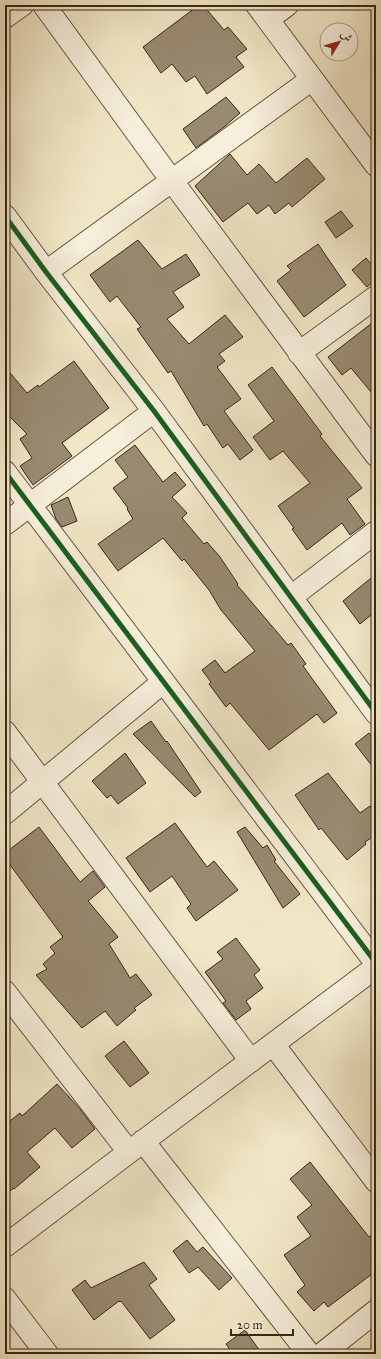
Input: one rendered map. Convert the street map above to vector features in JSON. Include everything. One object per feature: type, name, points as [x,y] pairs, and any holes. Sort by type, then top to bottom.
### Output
[{"type":"street","points":[[5,17],[22,5]]},
{"type":"street","points":[[44,5],[172,181],[376,455]]},
{"type":"street","points":[[287,5],[263,12],[376,165]]},
{"type":"street","points":[[46,272],[312,79]]},
{"type":"street","points":[[5,216],[46,272],[154,411],[376,713]]},
{"type":"street","points":[[300,354],[376,297]]},
{"type":"street","points":[[5,524],[154,411]]},
{"type":"street","points":[[5,472],[376,962]]},
{"type":"street","points":[[290,596],[376,532]]},
{"type":"street","points":[[5,813],[163,682]]},
{"type":"street","points":[[5,732],[251,1061]]},
{"type":"street","points":[[5,1246],[376,967]]},
{"type":"street","points":[[5,992],[136,1146],[309,1354]]},
{"type":"street","points":[[273,1044],[376,1181]]},
{"type":"street","points":[[5,1299],[47,1354]]},
{"type":"street","points":[[322,1354],[376,1311]]},
{"type":"building","points":[[199,5],[203,5],[224,30],[228,27],[247,49],[236,57],[244,67],[207,94],[195,76],[186,82],[172,64],[161,73],[143,47]]},
{"type":"building","points":[[226,97],[240,113],[196,148],[183,129]]},
{"type":"building","points":[[230,154],[247,175],[259,164],[276,183],[307,158],[325,179],[292,207],[289,203],[275,214],[269,205],[257,214],[248,203],[223,222],[195,186]]},
{"type":"building","points":[[341,211],[353,226],[336,238],[325,222]]},
{"type":"building","points":[[138,240],[162,269],[186,254],[200,275],[173,292],[184,307],[167,319],[189,344],[225,315],[243,337],[219,354],[225,361],[217,367],[241,399],[224,411],[253,450],[240,460],[228,444],[223,448],[207,424],[204,426],[171,371],[168,373],[137,329],[141,327],[117,296],[110,302],[90,275]]},
{"type":"building","points":[[318,244],[346,285],[304,317],[277,281],[291,270],[287,266]]},
{"type":"building","points":[[366,258],[376,270],[376,279],[367,287],[352,270]]},
{"type":"building","points":[[376,320],[376,398],[351,368],[342,375],[328,357]]},
{"type":"building","points":[[74,361],[109,408],[62,443],[72,456],[33,485],[20,466],[32,458],[20,439],[27,434],[5,412],[5,367],[27,393],[38,385],[39,387]]},
{"type":"building","points":[[272,367],[322,434],[320,436],[362,488],[347,499],[365,524],[350,535],[342,523],[307,550],[292,529],[294,528],[278,506],[310,483],[283,451],[270,460],[253,437],[274,421],[248,385]]},
{"type":"building","points":[[135,445],[163,482],[175,472],[186,485],[172,497],[187,513],[182,518],[204,544],[207,542],[220,557],[238,584],[237,585],[288,645],[291,643],[306,664],[303,666],[337,713],[324,723],[317,714],[269,750],[230,703],[226,707],[209,684],[211,682],[202,670],[215,660],[225,673],[255,651],[221,610],[209,590],[184,559],[182,561],[163,538],[118,571],[98,544],[133,519],[127,509],[128,508],[113,488],[128,477],[115,460]]},
{"type":"building","points":[[68,497],[77,521],[62,527],[56,519],[51,505]]},
{"type":"building","points":[[376,574],[376,611],[360,624],[343,601]]},
{"type":"building","points":[[151,721],[166,742],[167,741],[201,792],[195,797],[133,734]]},
{"type":"building","points":[[369,733],[376,742],[376,771],[355,744]]},
{"type":"building","points":[[125,753],[146,783],[118,804],[111,795],[107,798],[92,781]]},
{"type":"building","points":[[328,773],[360,813],[370,806],[376,815],[376,835],[365,842],[366,844],[347,860],[321,828],[319,830],[295,795]]},
{"type":"building","points":[[175,823],[207,867],[214,861],[238,890],[196,921],[187,908],[191,904],[172,876],[150,892],[126,858]]},
{"type":"building","points":[[39,827],[80,882],[93,871],[105,887],[88,901],[118,937],[109,944],[130,978],[136,974],[152,995],[134,1008],[136,1010],[117,1026],[105,1011],[82,1028],[36,975],[47,969],[43,964],[55,953],[50,947],[63,937],[5,858],[5,853]]},
{"type":"building","points":[[245,827],[263,848],[267,845],[276,860],[274,861],[300,894],[283,908],[237,832]]},
{"type":"building","points":[[236,938],[260,970],[254,975],[263,988],[246,1001],[251,1009],[236,1020],[223,1003],[226,1001],[205,972],[223,959],[217,952]]},
{"type":"building","points":[[124,1041],[149,1073],[130,1087],[105,1056]]},
{"type":"building","points":[[57,1084],[81,1110],[95,1129],[72,1148],[55,1128],[27,1152],[40,1167],[14,1189],[5,1194],[5,1125],[20,1113],[22,1116]]},
{"type":"building","points":[[310,1162],[369,1237],[376,1232],[376,1271],[328,1307],[324,1302],[314,1311],[297,1292],[305,1285],[284,1255],[311,1236],[297,1217],[312,1205],[290,1179]]},
{"type":"building","points":[[187,1240],[197,1252],[203,1247],[232,1278],[219,1290],[198,1267],[189,1273],[173,1251]]},
{"type":"building","points":[[144,1262],[157,1279],[149,1285],[175,1320],[150,1339],[121,1301],[94,1320],[72,1290],[85,1280],[91,1288]]},
{"type":"building","points":[[245,1330],[262,1354],[233,1354],[226,1344]]},
{"type":"cycle path","points":[[5,216],[46,272],[154,411],[376,713]]},
{"type":"cycle path","points":[[5,472],[376,963]]}]
